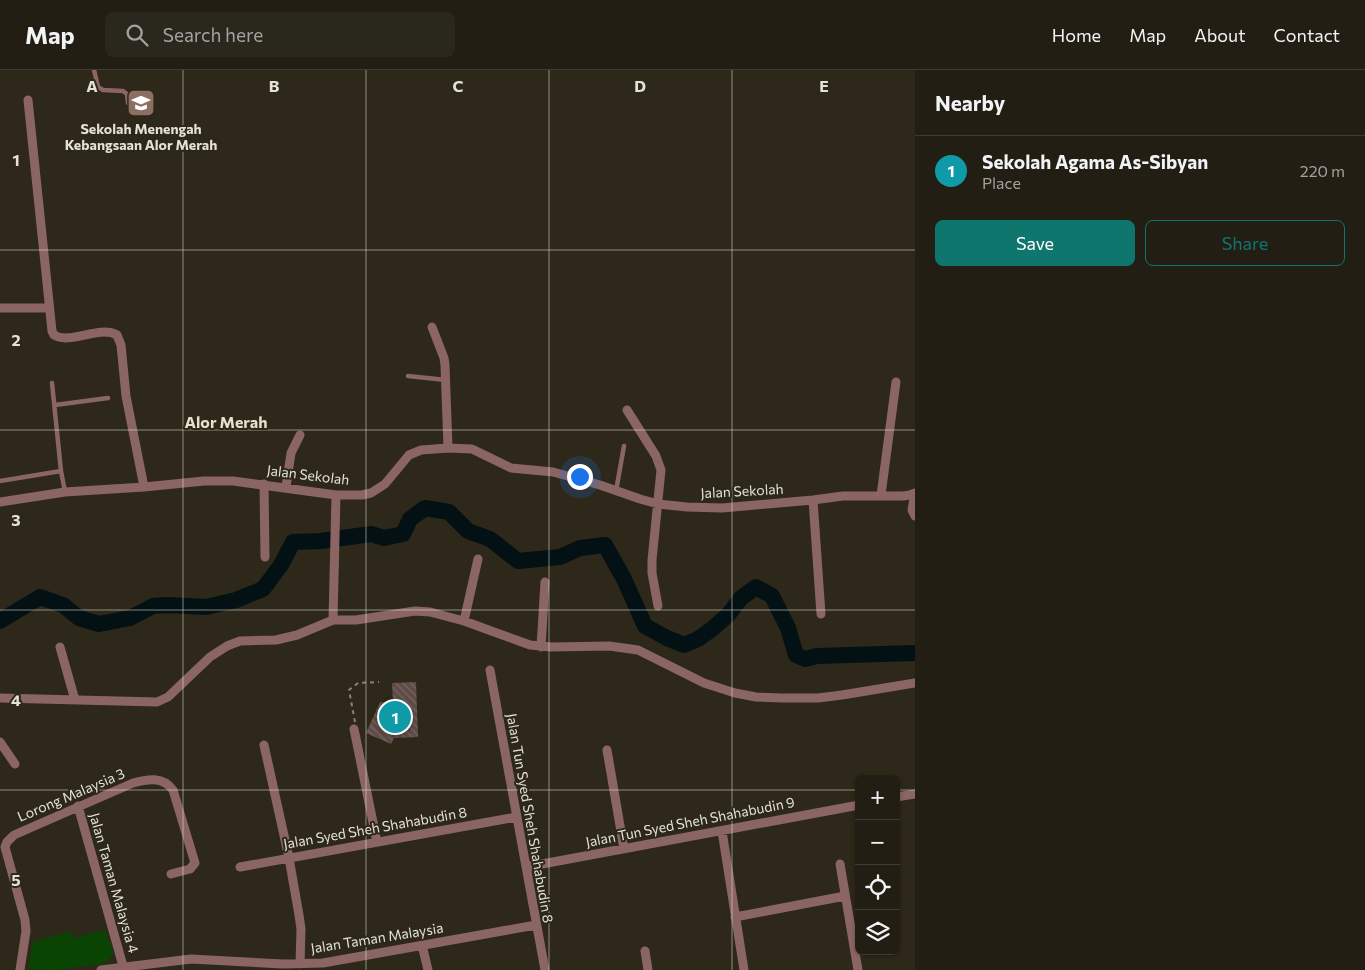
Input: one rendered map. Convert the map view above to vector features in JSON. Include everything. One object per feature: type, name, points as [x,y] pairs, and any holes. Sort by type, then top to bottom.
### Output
[{"type":"street","points":[[28,100],[52,331],[58,337],[108,332],[117,335],[121,345],[126,396],[144,487]]},
{"type":"street","points":[[0,308],[49,308]]},
{"type":"street","points":[[432,327],[444,358],[448,448]]},
{"type":"street","points":[[881,495],[896,382]]},
{"type":"street","points":[[627,410],[659,463],[661,479],[652,573],[658,606]]},
{"type":"street","points":[[286,487],[291,453],[300,435]]},
{"type":"street","name":"Jalan Sekolah","points":[[0,502],[65,492],[204,481],[264,484],[336,494],[371,493],[385,484],[408,455],[421,450],[448,448],[472,448],[511,468],[553,472],[658,504],[709,508],[844,496],[910,496],[915,493]]},
{"type":"street","points":[[264,484],[265,557]]},
{"type":"street","points":[[915,493],[912,510],[915,516]]},
{"type":"street","points":[[333,620],[336,494]]},
{"type":"street","points":[[813,500],[821,614]]},
{"type":"street","points":[[464,621],[478,559]]},
{"type":"street","points":[[541,646],[545,582]]},
{"type":"street","points":[[0,698],[149,702],[162,700],[210,657],[227,646],[240,641],[276,640],[297,635],[333,620],[356,620],[415,611],[430,612],[464,621],[522,642],[541,646],[609,646],[638,650],[704,683],[734,693],[782,698],[818,698],[915,683]]},
{"type":"street","points":[[60,647],[75,700]]},
{"type":"street","name":"Jalan Tun Syed Sheh Shahabudin 8","points":[[490,670],[545,970]]},
{"type":"street","points":[[354,729],[377,842]]},
{"type":"street","points":[[0,742],[16,764]]},
{"type":"street","points":[[264,745],[289,858],[301,929],[300,964]]},
{"type":"street","points":[[607,750],[624,849]]},
{"type":"street","name":"Lorong Malaysia 3","points":[[20,970],[26,931],[25,920],[6,853],[7,842],[14,834],[133,783],[142,780],[156,780],[170,784],[173,790],[194,863],[190,869],[171,874]]},
{"type":"street","points":[[900,796],[915,794]]},
{"type":"street","name":"Jalan Taman Malaysia 4","points":[[78,806],[123,966]]},
{"type":"street","name":"Jalan Tun Syed Sheh Shahabudin 9","points":[[526,867],[855,806]]},
{"type":"street","name":"Jalan Syed Sheh Shahabudin 8","points":[[240,867],[516,817]]},
{"type":"street","points":[[722,831],[744,970]]},
{"type":"street","points":[[840,864],[858,970]]},
{"type":"street","points":[[735,918],[845,896]]},
{"type":"street","name":"Jalan Taman Malaysia","points":[[102,970],[191,959],[300,964],[323,963],[536,925]]},
{"type":"street","points":[[422,945],[428,970]]},
{"type":"street","points":[[645,951],[648,970]]},
{"type":"lane","points":[[94,70],[98,88],[123,91],[127,94],[128,103]]},
{"type":"lane","points":[[408,376],[446,380]]},
{"type":"lane","points":[[52,383],[65,492]]},
{"type":"lane","points":[[55,405],[108,398]]},
{"type":"lane","points":[[616,492],[624,446]]},
{"type":"lane","points":[[0,481],[61,470]]},
{"type":"path","points":[[354,729],[355,716],[349,690],[358,684],[379,682]]},
{"type":"green space","points":[[105,930],[114,953],[106,963],[56,970],[28,969],[33,942],[71,931],[73,938]]},
{"type":"building","points":[[416,682],[418,737],[394,738],[391,744],[366,733],[380,702],[393,702],[392,683]]},
{"type":"waterway","points":[[0,621],[40,597],[63,605],[79,618],[99,624],[130,618],[153,606],[206,607],[236,600],[263,589],[281,565],[293,542],[321,541],[371,534],[384,538],[403,534],[410,519],[425,508],[449,512],[468,531],[490,539],[518,561],[560,557],[580,548],[605,545],[624,579],[645,626],[684,645],[698,639],[712,629],[728,615],[741,598],[756,587],[772,596],[788,628],[796,655],[805,659],[817,656],[915,653]]},
{"type":"place","name":"Sekolah Menengah Kebangsaan Alor Merah","points":[[141,103]]},
{"type":"place","name":"Sekolah Agama As-Sibyan","points":[[395,717]]},
{"type":"district","name":"Alor Merah","points":[[226,422]]}]
